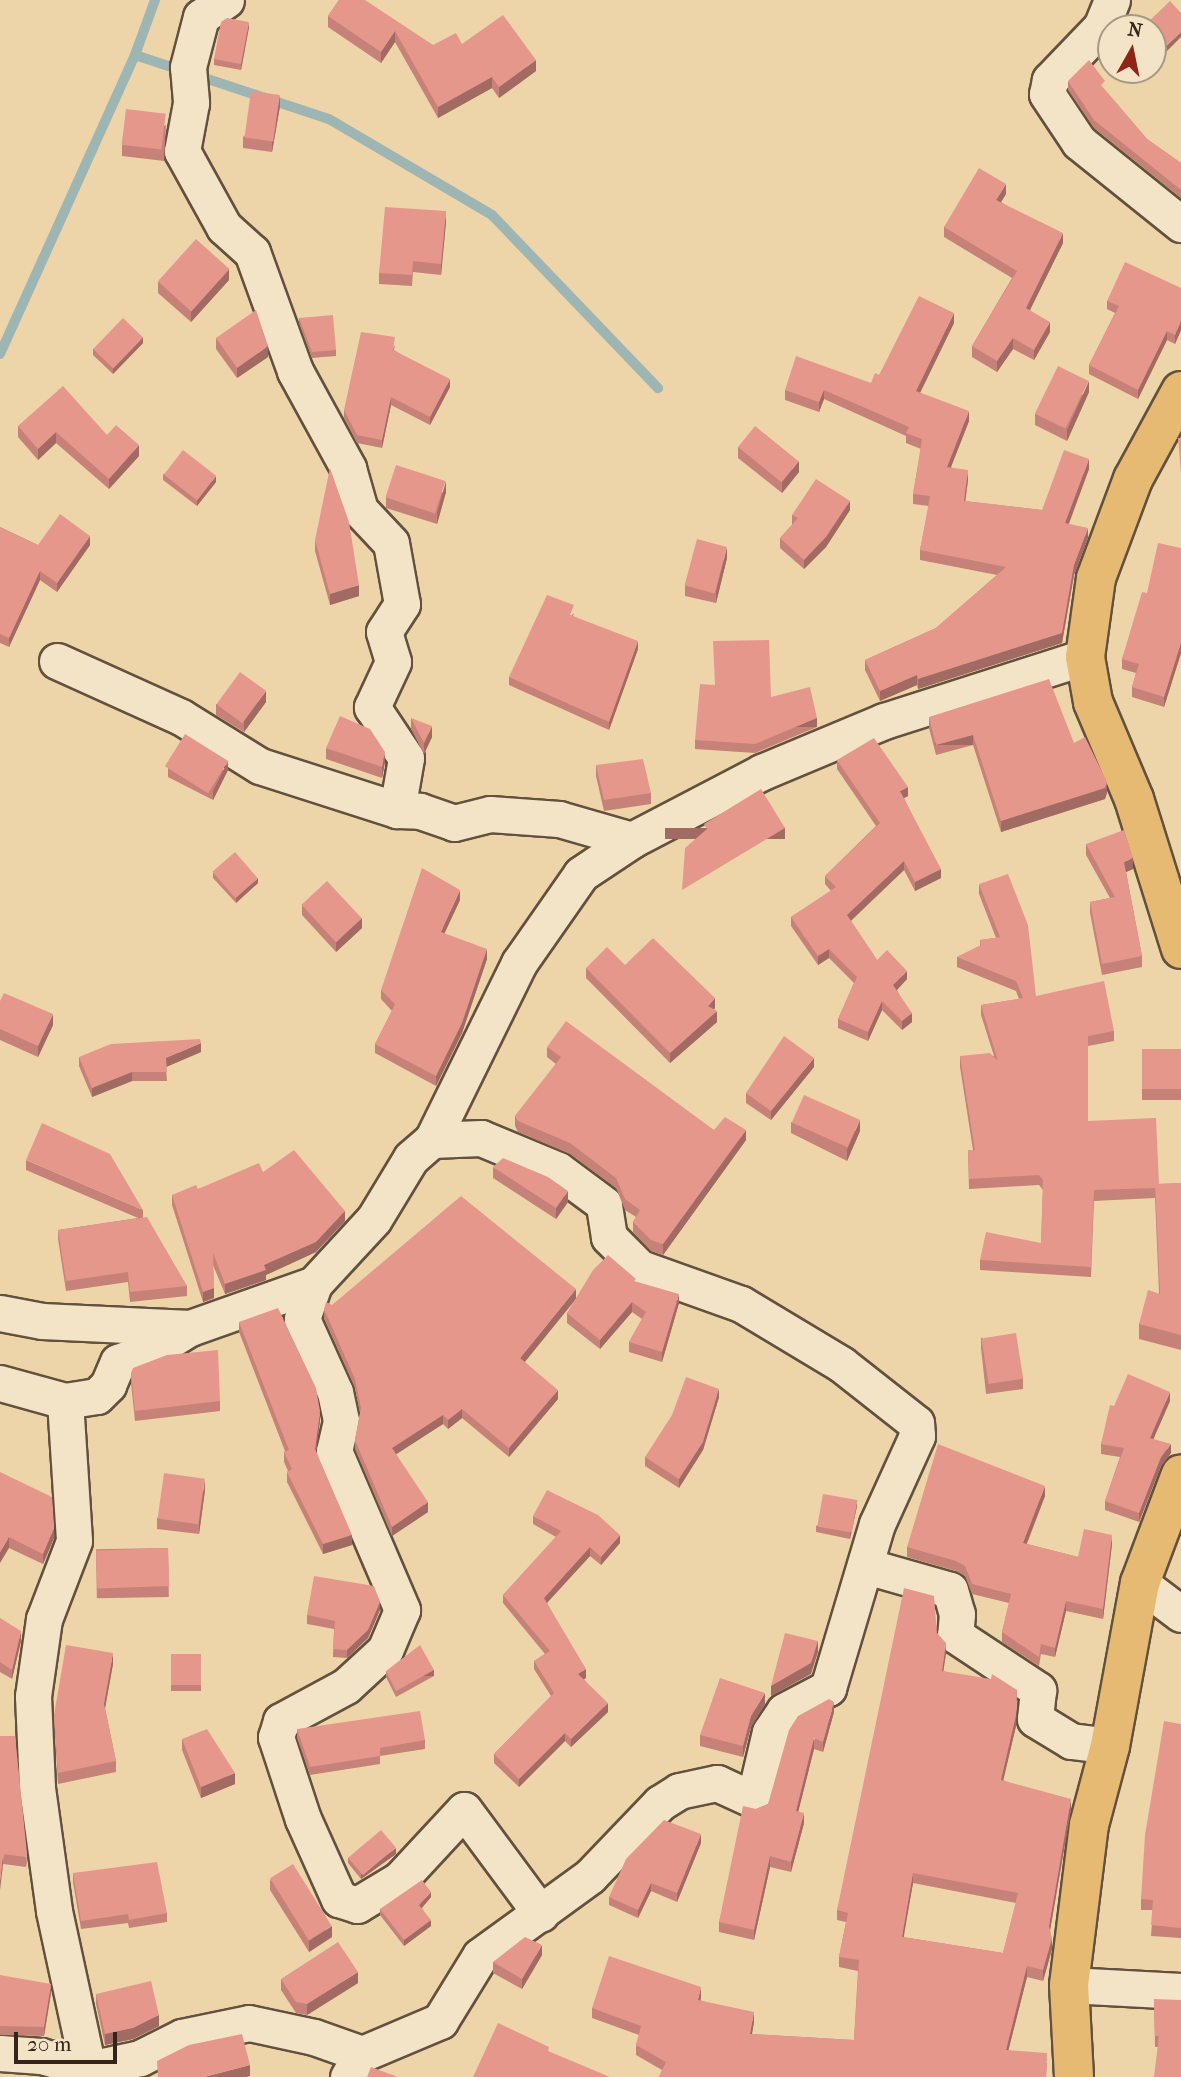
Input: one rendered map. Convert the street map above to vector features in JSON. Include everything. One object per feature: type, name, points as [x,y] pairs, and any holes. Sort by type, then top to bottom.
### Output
[{"type":"highway","points":[[1181,391],[1171,429],[1133,479],[1096,578],[1084,657],[1093,702],[1134,799],[1181,949]]},
{"type":"highway","points":[[1074,2077],[1069,1985],[1089,1825],[1110,1746],[1140,1583],[1181,1474]]},
{"type":"street","points":[[226,0],[201,17],[188,67],[191,103],[182,151],[224,227],[252,252],[295,371],[348,468],[360,510],[391,543],[402,604],[384,632],[393,662],[372,707],[406,758],[397,810]]},
{"type":"street","points":[[1112,0],[1101,27],[1050,80],[1047,94],[1080,142],[1181,224]]},
{"type":"street","points":[[541,1913],[464,1810],[400,1879],[357,1905],[339,1899],[303,1819],[276,1737],[281,1721],[346,1686],[385,1650],[402,1610],[334,1451],[341,1421],[335,1392],[302,1319],[314,1284],[374,1219],[411,1158],[432,1140],[519,963],[581,874],[632,840],[762,772],[884,721],[1084,657]]},
{"type":"street","points":[[57,661],[181,717],[260,766],[397,810],[420,810],[454,823],[490,814],[559,819],[632,840]]},
{"type":"street","points":[[0,2053],[41,2056],[89,2073],[140,2058],[182,2037],[249,2023],[314,2037],[355,2065],[440,2021],[480,1956],[590,1876],[660,1803],[679,1791],[717,1783],[754,1800],[769,1732],[784,1712],[828,1688],[877,1524],[917,1436],[916,1423],[841,1364],[741,1304],[640,1268],[610,1237],[604,1204],[558,1170],[481,1138],[432,1140]]},
{"type":"street","points":[[0,1383],[65,1401],[97,1396],[108,1385],[118,1362],[159,1347],[190,1328],[314,1284]]},
{"type":"street","points":[[0,1313],[42,1321],[190,1328]]},
{"type":"street","points":[[65,1401],[75,1541],[44,1619],[33,1696],[37,1788],[54,1911],[89,2073]]},
{"type":"street","points":[[866,1566],[950,1590],[957,1614],[955,1635],[1038,1690],[1035,1719],[1071,1741],[1110,1746]]},
{"type":"street","points":[[1140,1583],[1181,1614]]},
{"type":"street","points":[[1069,1985],[1181,1991]]},
{"type":"building","points":[[339,0],[365,0],[433,45],[456,33],[462,44],[503,15],[536,60],[499,87],[492,77],[438,107],[395,31],[381,52],[328,16]]},
{"type":"building","points":[[1170,1],[1181,13],[1181,32],[1167,45],[1167,14],[1157,14]]},
{"type":"building","points":[[227,18],[249,22],[241,64],[214,59],[221,22]]},
{"type":"building","points":[[1089,60],[1097,70],[1097,84],[1102,84],[1147,139],[1181,163],[1181,190],[1094,120],[1068,81]]},
{"type":"building","points":[[251,91],[280,95],[273,142],[244,138]]},
{"type":"building","points":[[126,109],[166,114],[161,150],[122,145]]},
{"type":"building","points":[[979,168],[1006,184],[996,200],[1063,233],[1026,308],[1050,322],[1034,350],[1013,338],[997,361],[972,346],[1017,271],[944,227]]},
{"type":"building","points":[[385,207],[446,211],[441,264],[413,261],[412,275],[379,273]]},
{"type":"building","points":[[196,239],[229,269],[191,311],[158,281]]},
{"type":"building","points":[[1125,262],[1181,288],[1181,321],[1175,335],[1167,331],[1138,390],[1089,365],[1119,306],[1107,301]]},
{"type":"building","points":[[919,296],[954,313],[916,391],[969,411],[947,467],[968,470],[964,501],[1042,510],[1064,450],[1089,459],[1065,523],[1088,528],[1074,565],[1062,633],[918,679],[917,675],[880,691],[865,660],[936,628],[1006,567],[920,550],[930,496],[913,494],[922,439],[906,433],[909,427],[824,390],[819,402],[785,390],[796,356],[871,383],[875,373],[879,375]]},
{"type":"building","points":[[256,310],[268,346],[237,368],[216,338]]},
{"type":"building","points":[[333,315],[336,350],[312,352],[299,318]]},
{"type":"building","points":[[123,318],[143,337],[113,368],[93,349]]},
{"type":"building","points":[[361,332],[395,337],[393,350],[450,379],[430,417],[391,397],[382,440],[357,435],[344,410]]},
{"type":"building","points":[[1058,366],[1089,381],[1065,429],[1035,414]]},
{"type":"building","points":[[63,386],[107,435],[116,425],[139,445],[109,479],[56,432],[38,449],[18,426]]},
{"type":"building","points":[[755,426],[799,461],[782,482],[738,447]]},
{"type":"building","points":[[1178,438],[1181,438],[1181,473]]},
{"type":"building","points":[[183,450],[216,476],[197,500],[164,474]]},
{"type":"building","points":[[396,465],[445,481],[435,513],[385,497]]},
{"type":"building","points":[[330,468],[349,522],[359,585],[330,594],[315,540]]},
{"type":"building","points":[[816,479],[850,501],[826,537],[804,560],[780,538],[798,518],[792,515]]},
{"type":"building","points":[[60,514],[90,536],[57,583],[40,571],[9,638],[0,634],[0,527],[38,545]]},
{"type":"building","points":[[697,539],[727,547],[715,593],[685,585]]},
{"type":"building","points":[[1158,543],[1181,548],[1181,643],[1164,697],[1132,687],[1139,664],[1122,659],[1142,592],[1147,593]]},
{"type":"building","points":[[547,595],[574,605],[570,615],[638,641],[609,722],[509,677]]},
{"type":"building","points":[[769,640],[771,697],[810,687],[817,718],[755,744],[695,740],[700,684],[715,685],[713,641]]},
{"type":"building","points":[[240,672],[266,691],[242,723],[216,704]]},
{"type":"building","points":[[1049,679],[1074,743],[1085,737],[1107,782],[1105,788],[1001,821],[973,735],[936,745],[929,717]]},
{"type":"building","points":[[340,716],[370,729],[385,752],[382,767],[326,748]]},
{"type":"building","points":[[411,718],[432,726],[424,743]]},
{"type":"building","points":[[185,734],[228,761],[208,793],[165,766]]},
{"type":"building","points":[[874,738],[908,787],[900,791],[941,869],[915,882],[904,861],[847,915],[877,960],[887,950],[907,971],[893,985],[912,1013],[902,1021],[882,1001],[868,1032],[838,1019],[857,977],[829,949],[818,956],[791,917],[836,887],[825,876],[880,823],[837,760]]},
{"type":"building","points":[[643,759],[651,793],[604,800],[596,765]]},
{"type":"building","points":[[761,789],[785,828],[682,890],[685,848],[707,829],[704,824]]},
{"type":"building","points":[[1124,830],[1133,858],[1124,862],[1142,956],[1102,964],[1090,902],[1115,897],[1086,844]]},
{"type":"building","points":[[235,852],[258,878],[235,898],[212,872]]},
{"type":"building","points":[[422,868],[460,890],[441,932],[487,949],[462,1023],[436,1076],[375,1044],[395,1004],[381,990]]},
{"type":"building","points":[[1008,874],[1028,925],[1036,996],[1104,981],[1114,1031],[1088,1036],[1088,1121],[1156,1118],[1159,1184],[1155,1184],[1155,1188],[1094,1190],[1091,1267],[980,1260],[986,1232],[1041,1243],[1043,1180],[1039,1175],[969,1179],[968,1150],[975,1150],[960,1056],[990,1053],[998,1061],[981,1005],[1023,998],[1016,981],[957,957],[981,945],[980,940],[1000,937],[979,884]]},
{"type":"building","points":[[327,881],[362,918],[336,942],[301,905]]},
{"type":"building","points":[[653,938],[715,998],[708,1006],[717,1011],[670,1053],[586,968],[607,947],[625,965]]},
{"type":"building","points":[[4,993],[53,1014],[38,1046],[0,1029],[0,1001]]},
{"type":"building","points":[[566,1021],[714,1130],[725,1117],[746,1130],[663,1244],[651,1240],[633,1222],[640,1210],[625,1199],[616,1178],[570,1143],[518,1121],[515,1116],[561,1057],[547,1047]]},
{"type":"building","points":[[784,1036],[814,1058],[771,1111],[746,1093]]},
{"type":"building","points":[[200,1039],[201,1043],[166,1058],[167,1072],[132,1072],[92,1088],[79,1057],[111,1044]]},
{"type":"building","points":[[1142,1049],[1181,1049],[1181,1089],[1142,1089]]},
{"type":"building","points":[[804,1095],[860,1120],[848,1147],[792,1122]]},
{"type":"building","points":[[42,1123],[110,1154],[143,1210],[26,1160]]},
{"type":"building","points":[[294,1150],[345,1211],[316,1242],[264,1265],[266,1270],[225,1284],[213,1253],[214,1288],[203,1292],[172,1195],[196,1185],[198,1189],[259,1163],[263,1172]]},
{"type":"building","points":[[503,1158],[548,1177],[568,1191],[556,1208],[493,1167]]},
{"type":"building","points":[[1181,1183],[1181,1335],[1139,1324],[1148,1290],[1160,1294],[1155,1184]]},
{"type":"building","points":[[461,1196],[576,1289],[520,1358],[558,1390],[509,1448],[462,1409],[448,1420],[443,1415],[392,1448],[428,1502],[392,1527],[355,1440],[361,1408],[355,1379],[324,1309],[326,1302],[332,1305]]},
{"type":"building","points":[[147,1217],[187,1286],[130,1292],[128,1272],[66,1281],[58,1230]]},
{"type":"building","points":[[608,1255],[636,1279],[634,1281],[679,1294],[662,1352],[629,1342],[646,1312],[632,1302],[600,1340],[567,1313],[593,1270]]},
{"type":"building","points":[[278,1308],[316,1388],[320,1411],[315,1449],[352,1535],[323,1544],[287,1472],[292,1469],[284,1452],[289,1450],[239,1322]]},
{"type":"building","points":[[1016,1333],[1023,1378],[989,1384],[981,1338]]},
{"type":"building","points":[[218,1350],[220,1401],[135,1411],[131,1373],[133,1368],[167,1355]]},
{"type":"building","points":[[1128,1374],[1170,1392],[1150,1438],[1171,1444],[1161,1457],[1139,1513],[1105,1501],[1124,1448],[1101,1444],[1110,1405],[1114,1406]]},
{"type":"building","points":[[686,1377],[719,1389],[703,1442],[679,1479],[645,1457],[672,1415]]},
{"type":"building","points":[[938,1444],[1045,1486],[1023,1543],[1078,1557],[1084,1529],[1112,1535],[1103,1609],[1066,1601],[1055,1648],[1041,1644],[1039,1657],[1002,1632],[1011,1594],[972,1584],[965,1566],[956,1561],[907,1547]]},
{"type":"building","points":[[0,1472],[52,1497],[54,1528],[43,1554],[9,1537],[0,1552]]},
{"type":"building","points":[[164,1473],[205,1479],[198,1524],[158,1519]]},
{"type":"building","points":[[547,1490],[598,1515],[620,1535],[601,1557],[590,1547],[544,1598],[586,1669],[578,1674],[608,1703],[571,1739],[565,1733],[519,1779],[494,1754],[554,1693],[534,1661],[550,1651],[503,1595],[561,1531],[533,1516]]},
{"type":"building","points":[[823,1494],[857,1500],[852,1533],[817,1526]]},
{"type":"building","points":[[168,1548],[169,1586],[97,1588],[96,1551]]},
{"type":"building","points":[[314,1576],[374,1586],[380,1602],[368,1630],[347,1650],[333,1649],[335,1621],[307,1615]]},
{"type":"building","points":[[904,1588],[934,1596],[937,1633],[946,1643],[942,1671],[991,1679],[992,1674],[1017,1690],[1016,1715],[1001,1780],[1071,1799],[1049,1926],[1052,1938],[1043,1970],[1027,1966],[1006,2050],[1047,2053],[1046,2077],[659,2077],[666,2062],[636,2045],[641,2026],[592,2008],[609,1956],[701,1987],[698,2000],[754,2012],[750,2034],[854,2040],[859,1960],[839,1957],[848,1913],[837,1910]],"holes":[[[913,1873],[1018,1893],[1003,1953],[902,1937]]]},
{"type":"building","points":[[0,1618],[21,1631],[12,1670],[0,1662]]},
{"type":"building","points":[[785,1633],[818,1641],[811,1663],[771,1686]]},
{"type":"building","points":[[66,1645],[113,1653],[104,1704],[116,1761],[58,1773],[54,1715]]},
{"type":"building","points":[[420,1645],[434,1670],[396,1691],[386,1671]]},
{"type":"building","points":[[171,1654],[201,1654],[201,1685],[171,1685]]},
{"type":"building","points":[[720,1678],[765,1693],[751,1716],[743,1746],[700,1735]]},
{"type":"building","points":[[829,1699],[834,1702],[823,1742],[814,1738],[796,1811],[804,1813],[791,1862],[770,1856],[754,1930],[719,1922],[743,1806],[756,1809],[768,1804],[789,1730],[798,1716]]},
{"type":"building","points":[[420,1711],[425,1740],[380,1748],[380,1756],[310,1767],[297,1729]]},
{"type":"building","points":[[1164,1721],[1181,1724],[1181,1928],[1151,1925],[1153,1900],[1141,1899],[1145,1835]]},
{"type":"building","points":[[207,1729],[235,1773],[201,1787],[182,1739]]},
{"type":"building","points":[[0,1736],[15,1736],[27,1853],[26,1857],[3,1854],[0,1881]]},
{"type":"building","points":[[664,1820],[701,1834],[677,1893],[651,1883],[638,1910],[609,1897],[626,1859]]},
{"type":"building","points":[[381,1830],[396,1848],[363,1875],[348,1858]]},
{"type":"building","points":[[157,1862],[167,1913],[129,1920],[128,1914],[81,1921],[73,1873]]},
{"type":"building","points":[[293,1864],[332,1926],[309,1940],[270,1878]]},
{"type":"building","points":[[422,1880],[431,1892],[419,1905],[431,1920],[404,1940],[380,1909]]},
{"type":"building","points":[[525,1937],[542,1945],[522,1979],[493,1962]]},
{"type":"building","points":[[338,1942],[358,1972],[307,2004],[296,2002],[281,1979]]},
{"type":"building","points":[[0,1975],[51,1984],[44,2027],[0,2026]]},
{"type":"building","points":[[151,1981],[159,2015],[133,2028],[105,2034],[96,1994]]},
{"type":"building","points":[[1154,1999],[1181,2000],[1181,2077],[1154,2077],[1159,2036],[1155,2036]]},
{"type":"building","points":[[498,2023],[549,2047],[548,2051],[610,2077],[473,2077]]},
{"type":"building","points":[[242,2034],[250,2065],[204,2077],[158,2077],[157,2061],[189,2045]]},
{"type":"building","points":[[371,2067],[398,2077],[367,2077]]},
{"type":"waterway","points":[[0,354],[135,55],[155,0]]},
{"type":"waterway","points":[[135,55],[329,119],[492,215],[658,388]]}]
